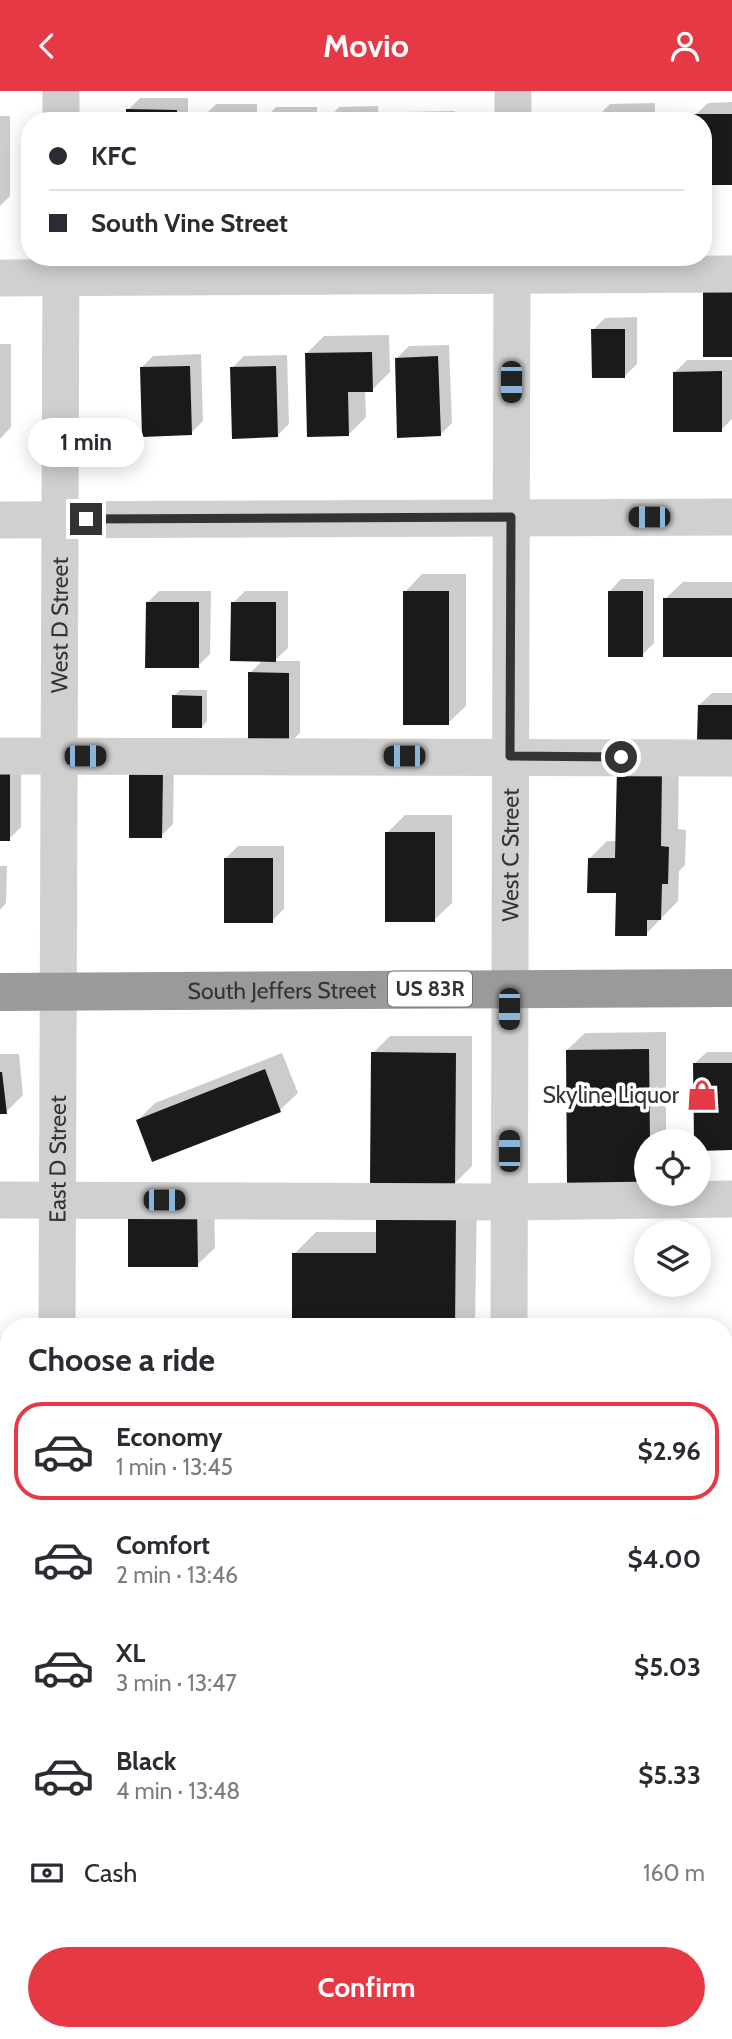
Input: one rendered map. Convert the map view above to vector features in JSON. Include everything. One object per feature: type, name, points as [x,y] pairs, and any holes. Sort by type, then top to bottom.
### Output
[{"type":"highway","name":"South Jeffers Street","points":[[0,992],[732,988]]},
{"type":"street","points":[[61,91],[61,112]]},
{"type":"street","points":[[513,91],[513,112]]},
{"type":"street","points":[[0,278],[61,267],[512,266],[732,274]]},
{"type":"street","name":"West C Street","points":[[509,1318],[512,266]]},
{"type":"street","name":"West D Street","points":[[57,992],[61,267]]},
{"type":"street","points":[[0,520],[732,517]]},
{"type":"street","points":[[0,756],[732,758]]},
{"type":"street","name":"East D Street","points":[[57,992],[57,1318]]},
{"type":"street","points":[[0,1200],[509,1202],[732,1199]]},
{"type":"building","points":[[126,109],[177,110],[177,112],[126,112]]},
{"type":"building","points":[[712,114],[732,114],[732,185],[712,185]]},
{"type":"building","points":[[732,290],[732,357],[703,357],[703,291]]},
{"type":"building","points":[[591,329],[625,329],[625,378],[592,378]]},
{"type":"building","points":[[372,352],[373,392],[348,392],[349,436],[307,437],[305,353]]},
{"type":"building","points":[[438,356],[441,436],[397,438],[395,358]]},
{"type":"building","points":[[190,366],[192,435],[142,437],[140,367]]},
{"type":"building","points":[[276,366],[278,437],[232,439],[230,367]]},
{"type":"building","points":[[722,371],[722,432],[673,432],[673,372]]},
{"type":"building","points":[[403,591],[449,591],[449,725],[403,725]]},
{"type":"building","points":[[608,591],[643,591],[643,657],[608,657]]},
{"type":"building","points":[[663,598],[732,598],[732,657],[663,657]]},
{"type":"building","points":[[146,602],[199,602],[199,668],[145,668]]},
{"type":"building","points":[[231,602],[276,602],[276,662],[230,661]]},
{"type":"building","points":[[248,672],[289,673],[289,747],[248,746]]},
{"type":"building","points":[[172,695],[202,696],[202,728],[172,728]]},
{"type":"building","points":[[698,705],[732,705],[732,741],[697,740]]},
{"type":"building","points":[[617,768],[662,769],[661,846],[669,847],[668,884],[662,884],[661,920],[647,920],[647,936],[615,936],[616,893],[587,893],[588,858],[615,858]]},
{"type":"building","points":[[0,769],[10,769],[10,841],[0,841]]},
{"type":"building","points":[[129,771],[163,772],[162,838],[129,838]]},
{"type":"building","points":[[385,832],[435,832],[435,922],[385,922]]},
{"type":"building","points":[[224,858],[273,858],[273,923],[224,923]]},
{"type":"building","points":[[649,1049],[650,1129],[634,1129],[634,1186],[567,1186],[566,1050]]},
{"type":"building","points":[[371,1052],[456,1053],[455,1186],[370,1185]]},
{"type":"building","points":[[693,1063],[732,1063],[732,1150],[711,1151],[711,1129],[694,1129]]},
{"type":"building","points":[[265,1069],[281,1112],[152,1162],[136,1120]]},
{"type":"building","points":[[2,1072],[7,1114],[0,1114]]},
{"type":"building","points":[[128,1208],[197,1208],[198,1267],[128,1267]]},
{"type":"building","points":[[376,1217],[456,1217],[455,1318],[292,1318],[292,1253],[376,1253]]},
{"type":"place","name":"Skyline Liquor","points":[[702,1095]]},
{"type":"route","points":[[86,519],[511,517],[510,756],[621,757]]}]
